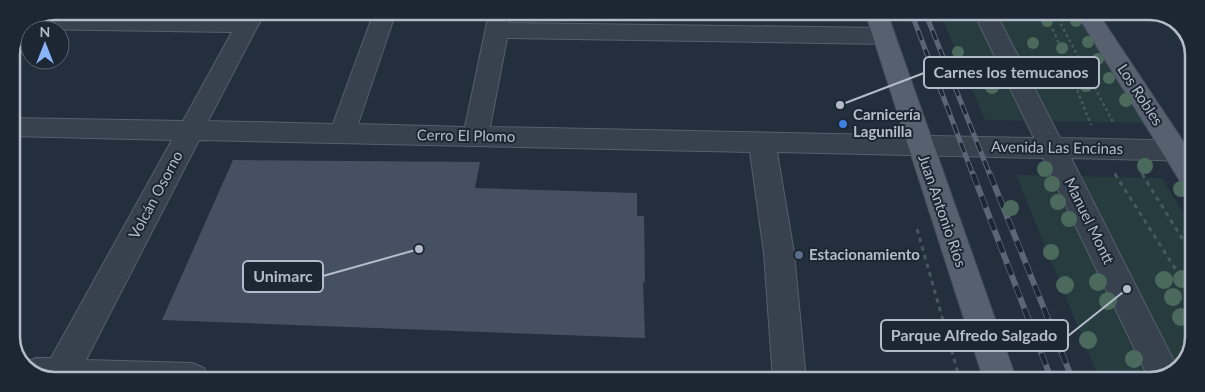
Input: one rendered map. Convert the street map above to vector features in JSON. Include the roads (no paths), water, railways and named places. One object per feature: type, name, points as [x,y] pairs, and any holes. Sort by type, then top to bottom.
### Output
[{"type":"main road","name":"Los Robles","points":[[1092,20],[1184,150]]},
{"type":"main road","name":"Juan Antonio Ríos","points":[[880,24],[998,372]]},
{"type":"street","points":[[70,21],[140,20]]},
{"type":"street","name":"Volcán Osorno","points":[[54,372],[190,131],[249,20]]},
{"type":"street","points":[[342,133],[382,20]]},
{"type":"street","name":"Manuel Montt","points":[[990,20],[1176,360]]},
{"type":"street","name":"Manuel Montt","points":[[1004,20],[1162,369]]},
{"type":"street","points":[[476,136],[498,21],[880,24]]},
{"type":"street","name":"Cerro El Plomo","points":[[20,126],[920,146]]},
{"type":"street","points":[[762,143],[779,253],[787,372]]},
{"type":"street","name":"Avenida Las Encinas","points":[[920,146],[1184,150]]},
{"type":"railway","points":[[914,20],[973,175]]},
{"type":"railway","points":[[928,20],[990,175]]},
{"type":"railway","points":[[973,174],[1049,372]]},
{"type":"railway","points":[[990,174],[1069,372]]},
{"type":"place","name":"Carnes los temucanos","points":[[840,105]]},
{"type":"place","name":"Carnicería Lagunilla","points":[[843,124]]},
{"type":"place","name":"Unimarc","points":[[419,249]]},
{"type":"place","name":"Estacionamiento","points":[[799,255]]},
{"type":"place","name":"Parque Alfredo Salgado","points":[[1127,289]]}]
